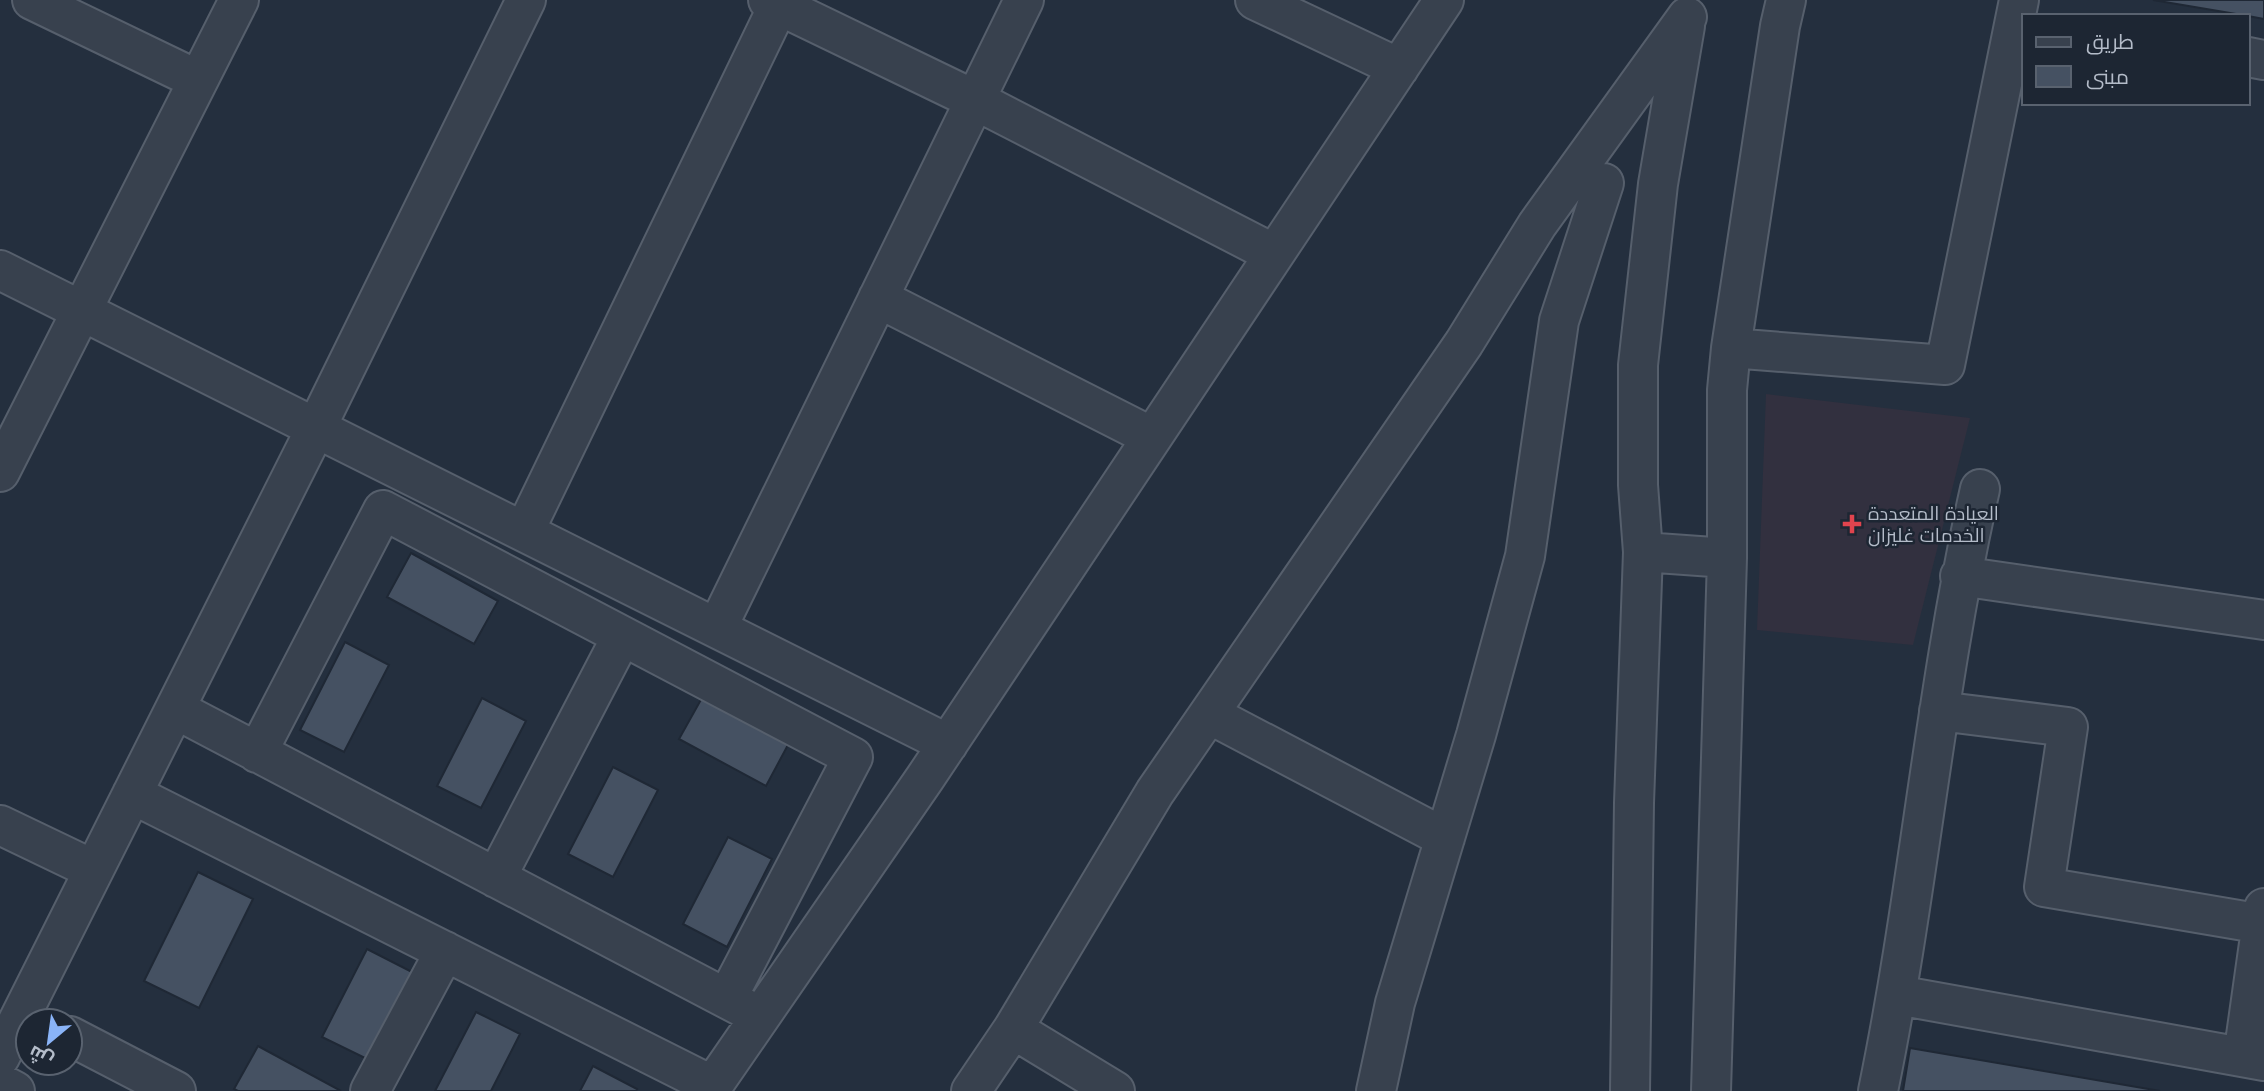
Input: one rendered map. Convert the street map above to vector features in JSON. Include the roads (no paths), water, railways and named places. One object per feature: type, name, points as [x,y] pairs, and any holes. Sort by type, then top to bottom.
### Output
[{"type":"street","points":[[32,0],[198,80]]},
{"type":"street","points":[[0,472],[239,0]]},
{"type":"street","points":[[717,628],[1024,0]]},
{"type":"street","points":[[1255,0],[1399,68]]},
{"type":"street","points":[[132,794],[711,1088],[948,744],[1444,0]]},
{"type":"street","points":[[1711,1091],[1727,558],[1727,390],[1731,348],[1786,0]]},
{"type":"street","points":[[1731,348],[1945,365],[2019,0]]},
{"type":"street","points":[[524,532],[776,2],[975,100],[1274,254]]},
{"type":"street","points":[[36,1007],[94,870],[316,428],[518,3]]},
{"type":"street","points":[[1630,1091],[1634,803],[1643,552],[1639,485],[1638,365],[1658,184],[1688,8]]},
{"type":"street","points":[[971,1091],[1009,1035],[1155,792],[1464,343],[1537,225],[1688,8]]},
{"type":"street","points":[[1537,225],[1604,183],[1658,184]]},
{"type":"street","points":[[1376,1091],[1395,1003],[1476,735],[1525,556],[1559,321],[1604,183]]},
{"type":"street","points":[[0,270],[948,744]]},
{"type":"street","points":[[878,298],[1152,437]]},
{"type":"street","points":[[1878,1091],[1898,995],[1960,576],[1980,489]]},
{"type":"street","points":[[257,753],[383,510],[853,757],[727,998]]},
{"type":"street","points":[[1643,552],[1727,558]]},
{"type":"street","points":[[1960,576],[2264,620]]},
{"type":"street","points":[[496,878],[622,636]]},
{"type":"street","points":[[175,709],[761,1017]]},
{"type":"street","points":[[1898,995],[2253,1059],[2263,916],[2044,887],[2068,727],[1939,711]]},
{"type":"street","points":[[1209,714],[1445,838]]},
{"type":"street","points":[[0,825],[94,870]]},
{"type":"street","points":[[370,1091],[445,951]]},
{"type":"street","points":[[990,1091],[1009,1035]]},
{"type":"street","points":[[1009,1035],[1115,1091]]},
{"type":"street","points":[[0,1057],[14,1039]]},
{"type":"street","points":[[84,1043],[176,1091]]},
{"type":"street","points":[[0,1083],[15,1091]]},
{"type":"place","name":"العيادة المتعددة الخدمات غليزان","points":[[1852,524]]}]
